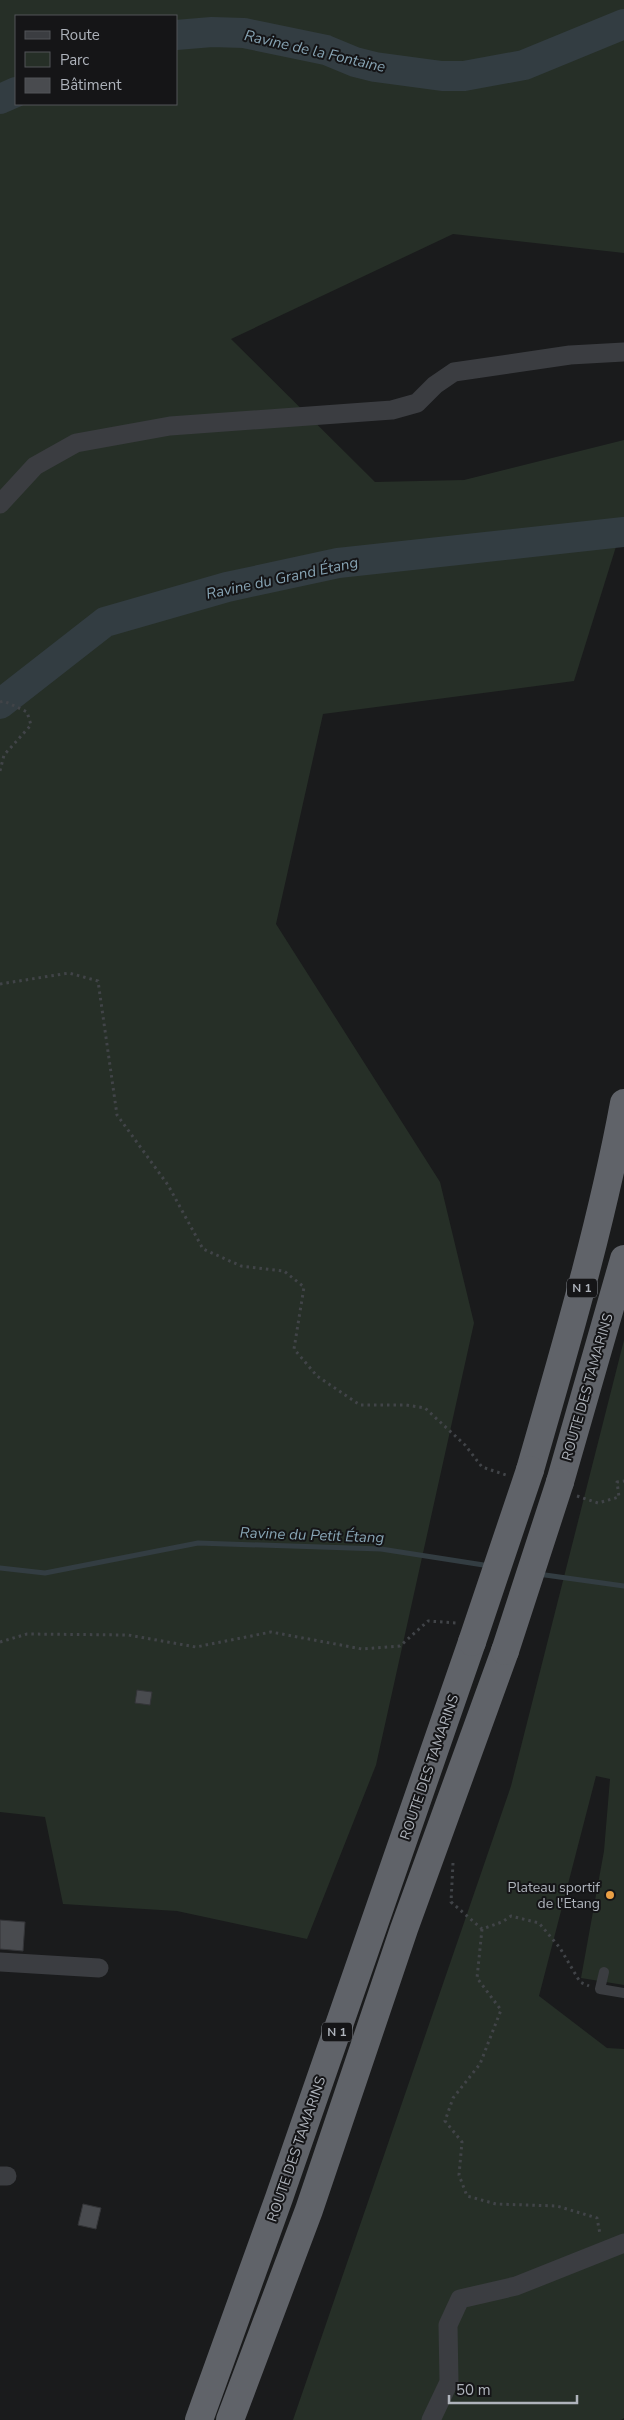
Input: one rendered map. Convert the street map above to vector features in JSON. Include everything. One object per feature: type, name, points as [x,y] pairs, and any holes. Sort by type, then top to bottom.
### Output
[{"type":"highway","name":"ROUTE DES TAMARINS","points":[[199,2420],[279,2198],[519,1473],[571,1329],[610,1180],[624,1103]]},
{"type":"highway","name":"ROUTE DES TAMARINS","points":[[230,2420],[309,2210],[404,1929],[566,1488],[624,1259]]},
{"type":"street","points":[[0,504],[35,466],[76,443],[170,426],[392,410],[417,402],[435,385],[454,372],[570,355],[624,352]]},
{"type":"street","points":[[0,1962],[98,1968]]},
{"type":"street","points":[[431,2420],[449,2382],[448,2326],[460,2299],[516,2286],[624,2242]]},
{"type":"lane","points":[[604,1972],[600,1989],[624,1993]]},
{"type":"path","points":[[0,702],[4,701],[27,712],[31,726],[4,755],[0,771]]},
{"type":"path","points":[[0,984],[69,973],[98,981],[117,1115],[168,1185],[202,1249],[241,1266],[284,1272],[304,1287],[294,1349],[317,1376],[360,1405],[406,1405],[425,1408],[465,1445],[482,1467],[519,1473]]},
{"type":"path","points":[[566,1488],[598,1503],[619,1497],[617,1482],[624,1482]]},
{"type":"path","points":[[0,1642],[27,1634],[128,1636],[196,1647],[271,1632],[362,1649],[400,1646],[428,1621],[466,1633]]},
{"type":"path","points":[[454,1857],[451,1902],[482,1929]]},
{"type":"path","points":[[482,1929],[502,1922],[511,1916],[539,1923],[560,1948],[580,1982],[600,1989]]},
{"type":"path","points":[[482,1929],[477,1978],[500,2010],[480,2064],[453,2098],[445,2121],[462,2142],[459,2174],[467,2196],[496,2204],[557,2206],[597,2218],[604,2251]]},
{"type":"green space","points":[[0,0],[624,0],[624,253],[453,234],[231,339],[375,482],[464,480],[624,440],[624,521],[574,681],[323,714],[276,924],[440,1182],[474,1323],[376,1765],[307,1939],[177,1911],[63,1904],[45,1817],[0,1812]]},
{"type":"green space","points":[[624,1340],[624,1985],[581,1978],[604,1851],[610,1779],[596,1776],[539,1996],[607,2048],[624,2049],[624,2418],[621,2420],[293,2420],[511,1786]]},
{"type":"building","points":[[137,1690],[152,1692],[150,1705],[135,1703]]},
{"type":"building","points":[[0,1920],[25,1922],[23,1951],[0,1949]]},
{"type":"building","points":[[83,2204],[101,2208],[96,2229],[78,2225]]},
{"type":"waterway","name":"Ravine de la Fontaine","points":[[178,35],[212,32],[244,33],[326,50],[355,62],[375,67],[442,76],[464,76],[524,65],[624,24]]},
{"type":"waterway","name":"Ravine de la Fontaine","points":[[0,99],[15,92]]},
{"type":"waterway","name":"Ravine du Grand Étang","points":[[0,704],[105,622],[227,587],[338,563],[624,532]]},
{"type":"waterway","name":"Ravine du Petit Étang","points":[[0,1568],[45,1573],[198,1543],[381,1549],[490,1566]]},
{"type":"waterway","name":"Ravine du Petit Étang","points":[[538,1574],[624,1586]]},
{"type":"place","name":"Plateau sportif de l'Etang","points":[[610,1895]]}]
